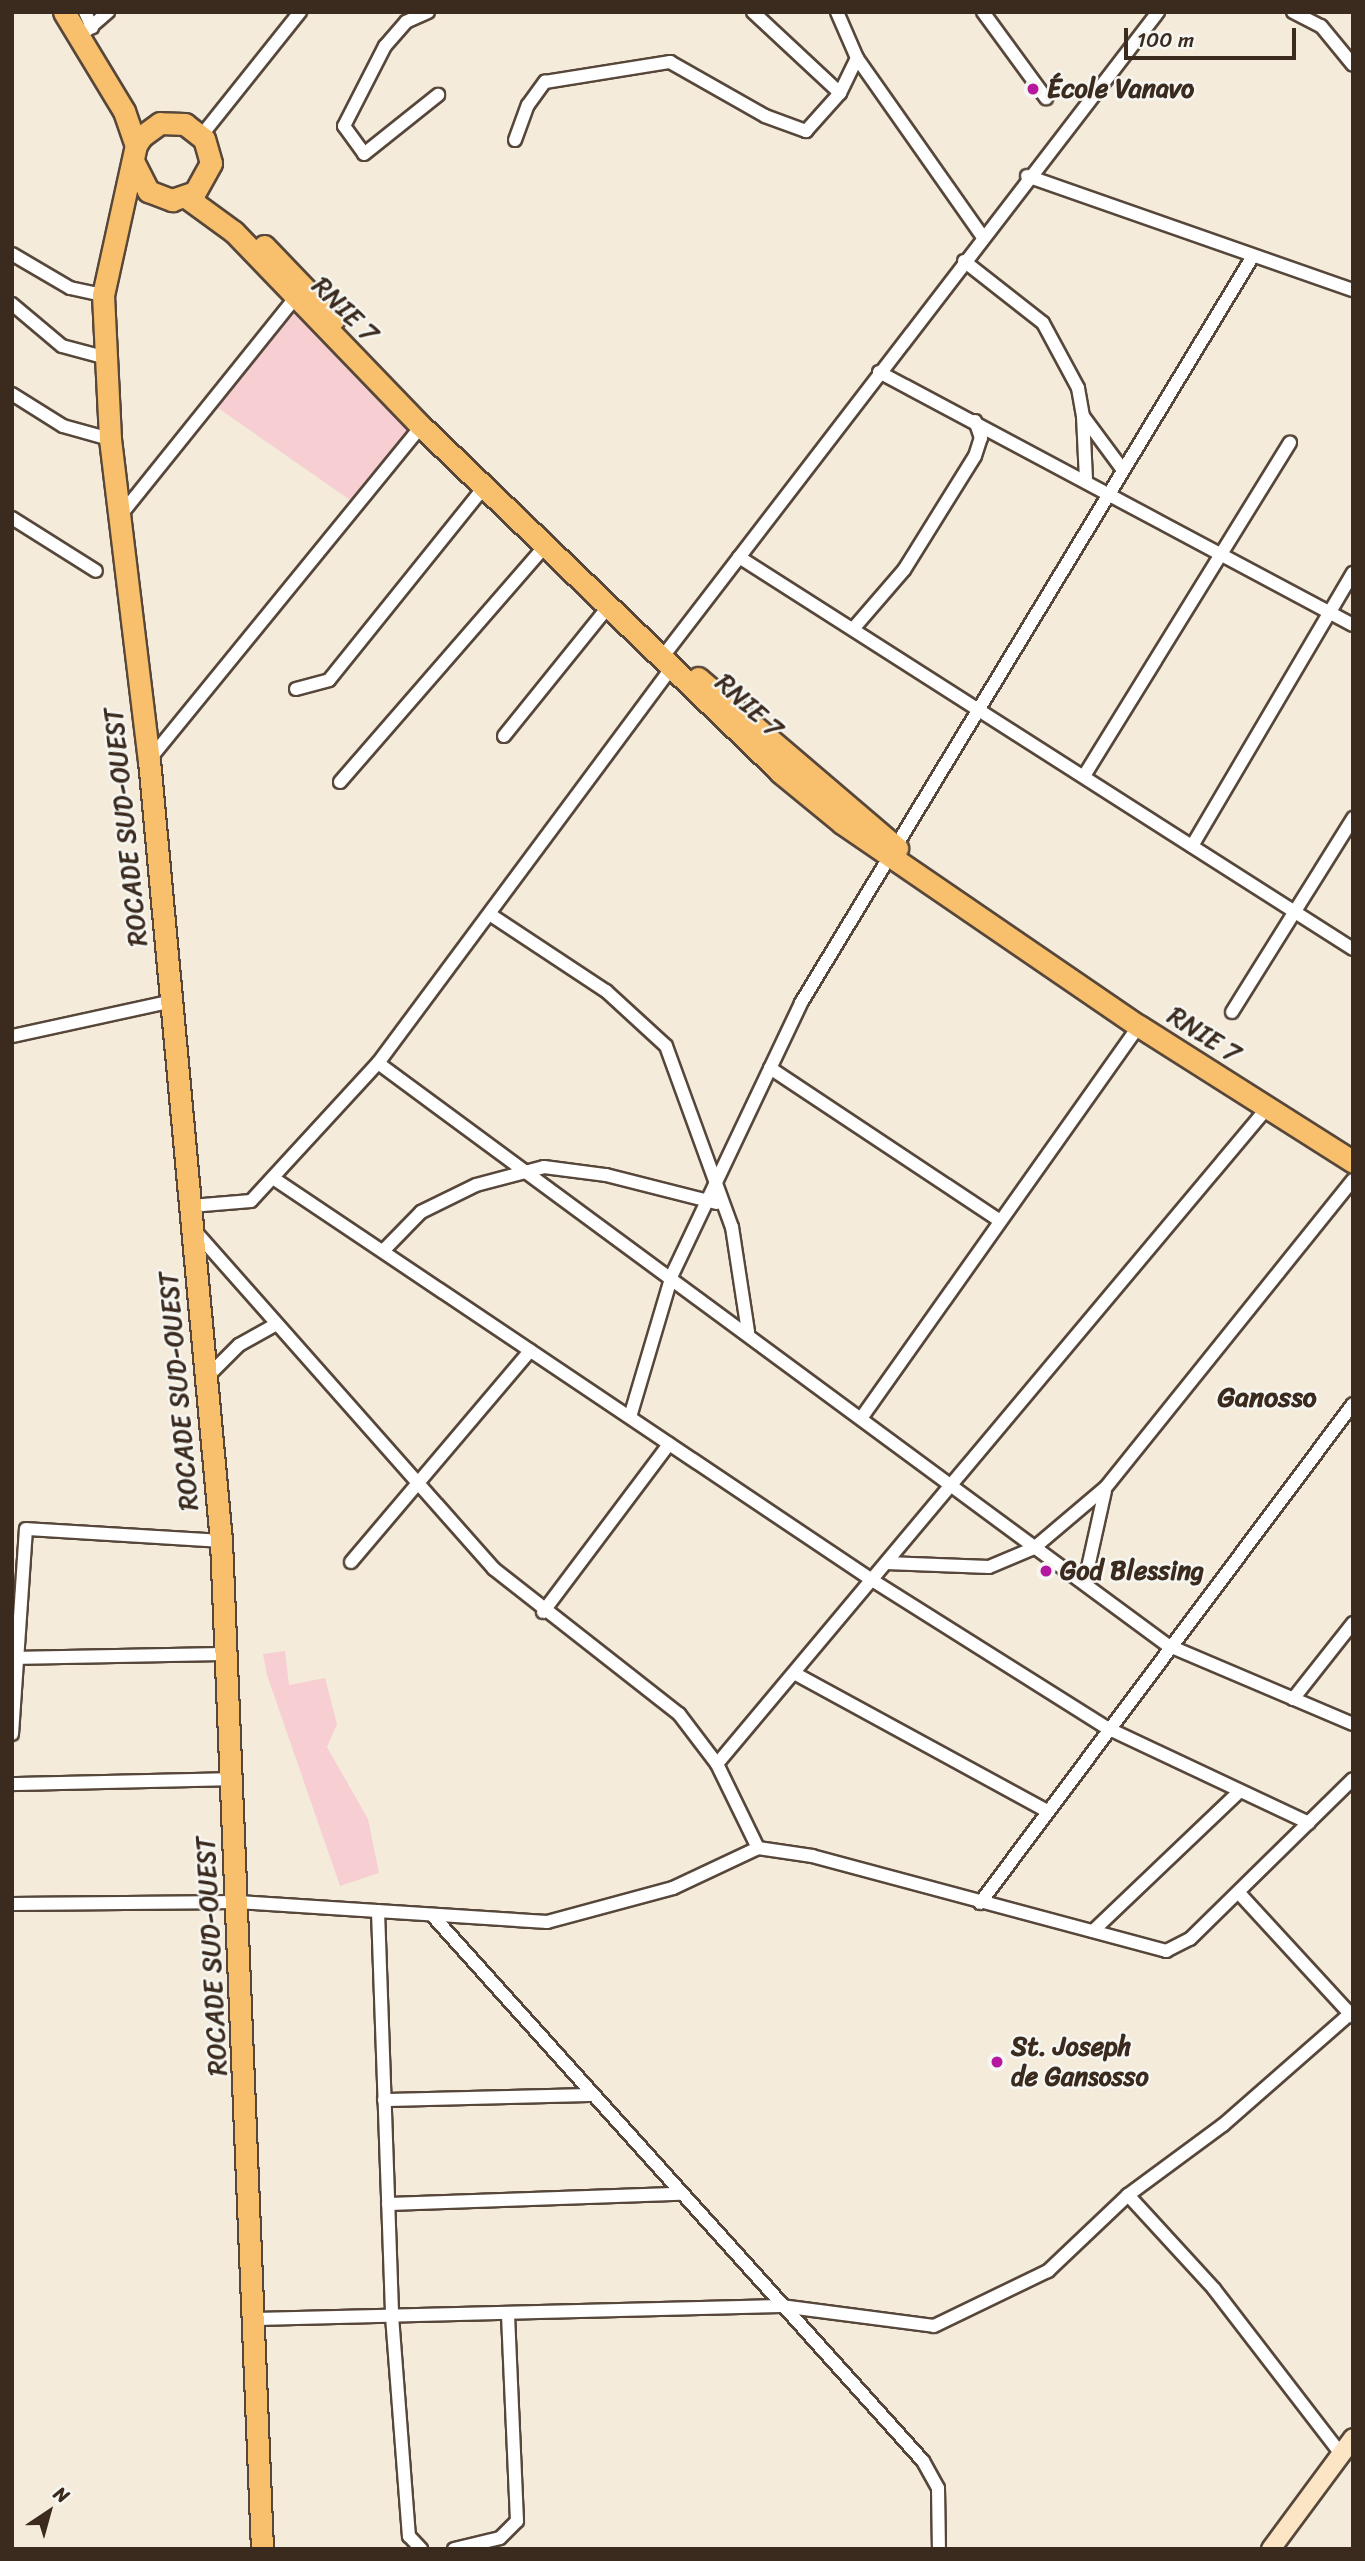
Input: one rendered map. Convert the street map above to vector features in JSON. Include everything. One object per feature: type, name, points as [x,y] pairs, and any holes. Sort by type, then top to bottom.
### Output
[{"type":"main road","points":[[64,12],[85,32],[134,153],[140,183],[158,197],[186,197],[208,175]]},
{"type":"main road","points":[[103,80],[160,123],[185,124],[201,136]]},
{"type":"main road","points":[[134,153],[160,123]]},
{"type":"main road","name":"RNIE 7","points":[[201,136],[209,150],[208,175],[213,197],[780,772],[1139,1026],[1353,1161]]},
{"type":"main road","name":"ROCADE SUD-OUEST","points":[[134,153],[103,295],[110,439],[149,761],[221,1541],[229,1654],[231,1779],[256,2319],[262,2549]]},
{"type":"main road","points":[[115,234],[158,197]]},
{"type":"main road","name":"RNIE 7","points":[[186,197],[214,213],[294,299],[421,426],[608,607],[667,659]]},
{"type":"main road","name":"RNIE 7","points":[[897,854],[1160,1027],[1353,1146]]},
{"type":"street","points":[[85,12],[85,32]]},
{"type":"street","points":[[85,32],[108,12]]},
{"type":"street","points":[[201,136],[300,12]]},
{"type":"street","points":[[428,12],[406,22],[380,53],[344,126],[364,154],[424,112],[438,95]]},
{"type":"street","points":[[753,12],[840,93]]},
{"type":"street","points":[[837,12],[857,58],[982,236]]},
{"type":"street","points":[[983,12],[1046,98]]},
{"type":"street","points":[[191,1206],[236,1206],[273,1178],[378,1063],[491,915],[739,557],[1027,176],[1158,12]]},
{"type":"street","points":[[1293,12],[1321,26],[1353,65]]},
{"type":"street","points":[[515,140],[528,105],[545,82],[670,62],[765,116],[806,131],[840,93],[857,58]]},
{"type":"street","points":[[1027,176],[1353,290]]},
{"type":"street","points":[[12,254],[71,288],[103,295]]},
{"type":"street","points":[[630,1417],[672,1275],[711,1202],[802,1003],[897,854],[976,708],[1253,256]]},
{"type":"street","points":[[964,261],[1043,323],[1077,388],[1083,416],[1086,479]]},
{"type":"street","points":[[119,517],[294,299]]},
{"type":"street","points":[[12,304],[62,346],[107,358]]},
{"type":"street","points":[[879,372],[1086,479],[1107,497],[1353,625]]},
{"type":"street","points":[[12,394],[63,426],[110,439]]},
{"type":"street","points":[[1083,416],[1123,470]]},
{"type":"street","points":[[853,629],[904,570],[975,456],[981,438],[975,421]]},
{"type":"street","points":[[149,761],[421,426]]},
{"type":"street","points":[[1084,776],[1290,443]]},
{"type":"street","points":[[296,688],[330,680],[485,486]]},
{"type":"street","points":[[12,517],[96,572]]},
{"type":"street","points":[[340,782],[546,545]]},
{"type":"street","points":[[739,557],[1353,949]]},
{"type":"street","points":[[1192,846],[1353,573]]},
{"type":"street","points":[[504,736],[608,607]]},
{"type":"street","points":[[1232,1012],[1353,818]]},
{"type":"street","points":[[491,915],[606,991],[652,1030],[675,1063],[725,1205],[748,1332]]},
{"type":"street","points":[[12,1036],[173,1001]]},
{"type":"street","points":[[862,1417],[1139,1026]]},
{"type":"street","points":[[378,1063],[521,1171],[672,1275],[953,1483],[1034,1548],[1085,1581],[1167,1645],[1353,1724]]},
{"type":"street","points":[[770,1068],[1000,1221]]},
{"type":"street","points":[[718,1765],[1267,1108]]},
{"type":"street","points":[[383,1251],[421,1212],[521,1171],[560,1167],[725,1205]]},
{"type":"street","points":[[273,1178],[872,1580],[1107,1728],[1309,1823]]},
{"type":"street","points":[[886,1563],[989,1567],[1034,1548],[1107,1487],[1353,1180]]},
{"type":"street","points":[[192,1228],[275,1325],[421,1486],[543,1612],[661,1698],[718,1765],[758,1848]]},
{"type":"street","points":[[206,1378],[239,1345],[275,1325]]},
{"type":"street","points":[[351,1562],[421,1486],[530,1351]]},
{"type":"street","points":[[980,1903],[1167,1645],[1353,1404]]},
{"type":"street","points":[[543,1612],[669,1444]]},
{"type":"street","points":[[1085,1581],[1107,1487]]},
{"type":"street","points":[[12,1734],[26,1529],[221,1541]]},
{"type":"street","points":[[1293,1699],[1353,1623]]},
{"type":"street","points":[[17,1658],[229,1654]]},
{"type":"street","points":[[794,1673],[1046,1811]]},
{"type":"street","points":[[12,1784],[231,1779]]},
{"type":"street","points":[[12,1904],[238,1902],[547,1922],[673,1888],[758,1848],[1166,1951],[1190,1939],[1353,1779]]},
{"type":"street","points":[[1093,1931],[1239,1792]]},
{"type":"street","points":[[256,2319],[781,2306],[934,2326],[1048,2272],[1128,2195],[1223,2124],[1352,2014],[1239,1893]]},
{"type":"street","points":[[378,1911],[391,2316],[410,2536],[421,2549]]},
{"type":"street","points":[[432,1915],[923,2461],[938,2488],[939,2549]]},
{"type":"street","points":[[384,2100],[593,2095]]},
{"type":"street","points":[[388,2204],[681,2194]]},
{"type":"street","points":[[1128,2195],[1214,2289],[1341,2454]]},
{"type":"street","points":[[454,2549],[500,2538],[517,2521],[508,2313]]},
{"type":"street","points":[[1271,2549],[1353,2438]]},
{"type":"shaded area","points":[[292,310],[410,427],[350,500],[215,406]]},
{"type":"shaded area","points":[[285,1651],[289,1685],[325,1678],[337,1724],[327,1747],[368,1819],[379,1873],[340,1886],[267,1675],[263,1654]]},
{"type":"place","name":"École Vanavo","points":[[1033,89]]},
{"type":"place","name":"God Blessing","points":[[1046,1571]]},
{"type":"place","name":"St. Joseph de Gansosso","points":[[997,2062]]},
{"type":"district","name":"Ganosso","points":[[1267,1397]]}]
